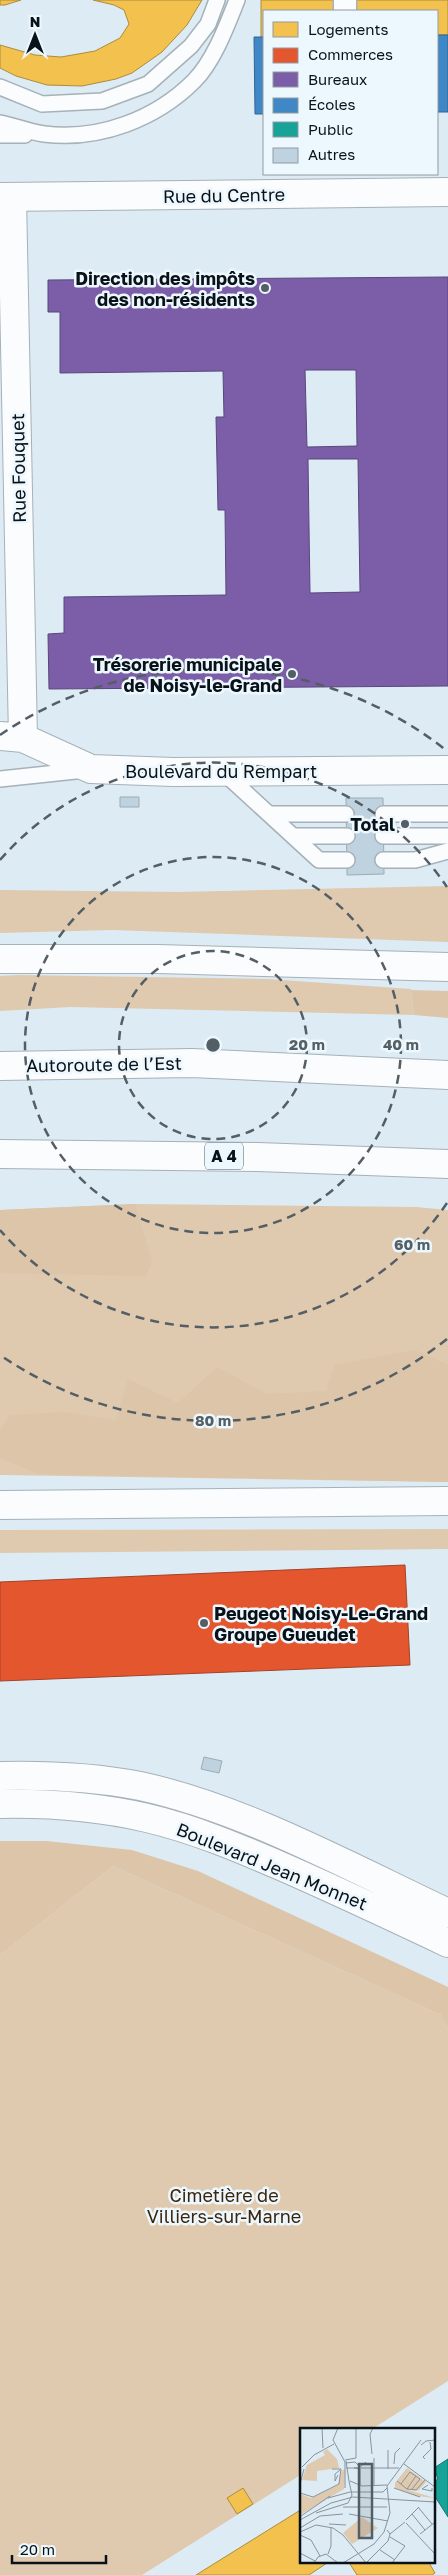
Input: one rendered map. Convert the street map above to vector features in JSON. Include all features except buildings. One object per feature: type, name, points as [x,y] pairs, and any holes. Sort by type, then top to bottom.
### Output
[{"type":"main road","name":"Rue du Centre","points":[[4,194],[448,192]]},
{"type":"main road","name":"Rue Fouquet","points":[[4,194],[12,737]]},
{"type":"main road","name":"Boulevard du Rempart","points":[[12,737],[91,769],[222,772],[448,770]]},
{"type":"main road","points":[[0,959],[158,959],[448,967]]},
{"type":"main road","name":"Autoroute de l’Est","points":[[0,1066],[192,1063],[448,1075]]},
{"type":"main road","name":"A 4","points":[[0,1154],[258,1157],[448,1164]]},
{"type":"main road","points":[[0,1505],[448,1501]]},
{"type":"main road","name":"Boulevard Jean Monnet","points":[[0,1776],[86,1778],[140,1786],[186,1799],[276,1833],[448,1913]]},
{"type":"main road","name":"Boulevard Jean Monnet","points":[[0,1804],[58,1805],[101,1810],[186,1828],[244,1850],[356,1898],[448,1943]]},
{"type":"lane","points":[[0,88],[42,104],[102,101],[148,84],[191,46],[208,24],[217,0]]},
{"type":"lane","points":[[1,126],[44,134],[75,135],[119,128],[158,110],[196,80],[220,42],[237,0]]},
{"type":"lane","points":[[0,779],[91,769]]},
{"type":"lane","points":[[222,772],[319,860],[347,860]]},
{"type":"lane","points":[[269,814],[346,814]]},
{"type":"lane","points":[[383,814],[448,814]]},
{"type":"lane","points":[[293,836],[346,836]]},
{"type":"lane","points":[[383,836],[448,836]]},
{"type":"lane","points":[[383,860],[415,860],[448,850]]},
{"type":"green space","points":[[448,886],[448,942],[113,930],[0,933],[0,890],[178,892]]},
{"type":"green space","points":[[0,976],[267,979],[411,989],[414,1015],[70,1007],[0,1011]]},
{"type":"green space","points":[[135,1204],[416,1207],[448,1210],[448,1482],[0,1475],[0,1210]]},
{"type":"green space","points":[[448,1529],[448,1549],[0,1553],[0,1530]]},
{"type":"green space","name":"Cimetière de Villiers-sur-Marne","points":[[113,1866],[441,2015],[448,2029],[448,2381],[374,2428],[300,2428],[300,2475],[142,2575],[0,2575],[0,1955]]},
{"type":"shaded area","points":[[411,990],[448,991],[448,1018],[414,1015]]},
{"type":"shaded area","points":[[135,1204],[152,1261],[146,1276],[0,1273],[0,1210]]},
{"type":"shaded area","points":[[415,1350],[448,1365],[448,1482],[39,1474],[0,1458],[0,1430],[10,1415],[63,1412],[116,1420],[128,1379],[178,1403],[217,1367],[267,1394],[326,1391],[335,1365]]},
{"type":"shaded area","points":[[0,1841],[46,1841],[132,1850],[198,1871],[448,1987],[448,2029],[441,2015],[113,1866],[0,1955]]},
{"type":"place","name":"Direction des impôts des non-résidents","points":[[265,288]]},
{"type":"place","name":"Trésorerie municipale de Noisy-le-Grand","points":[[292,674]]},
{"type":"place","name":"Total","points":[[405,824]]},
{"type":"place","name":"Peugeot Noisy-Le-Grand Groupe Gueudet","points":[[204,1623]]}]
